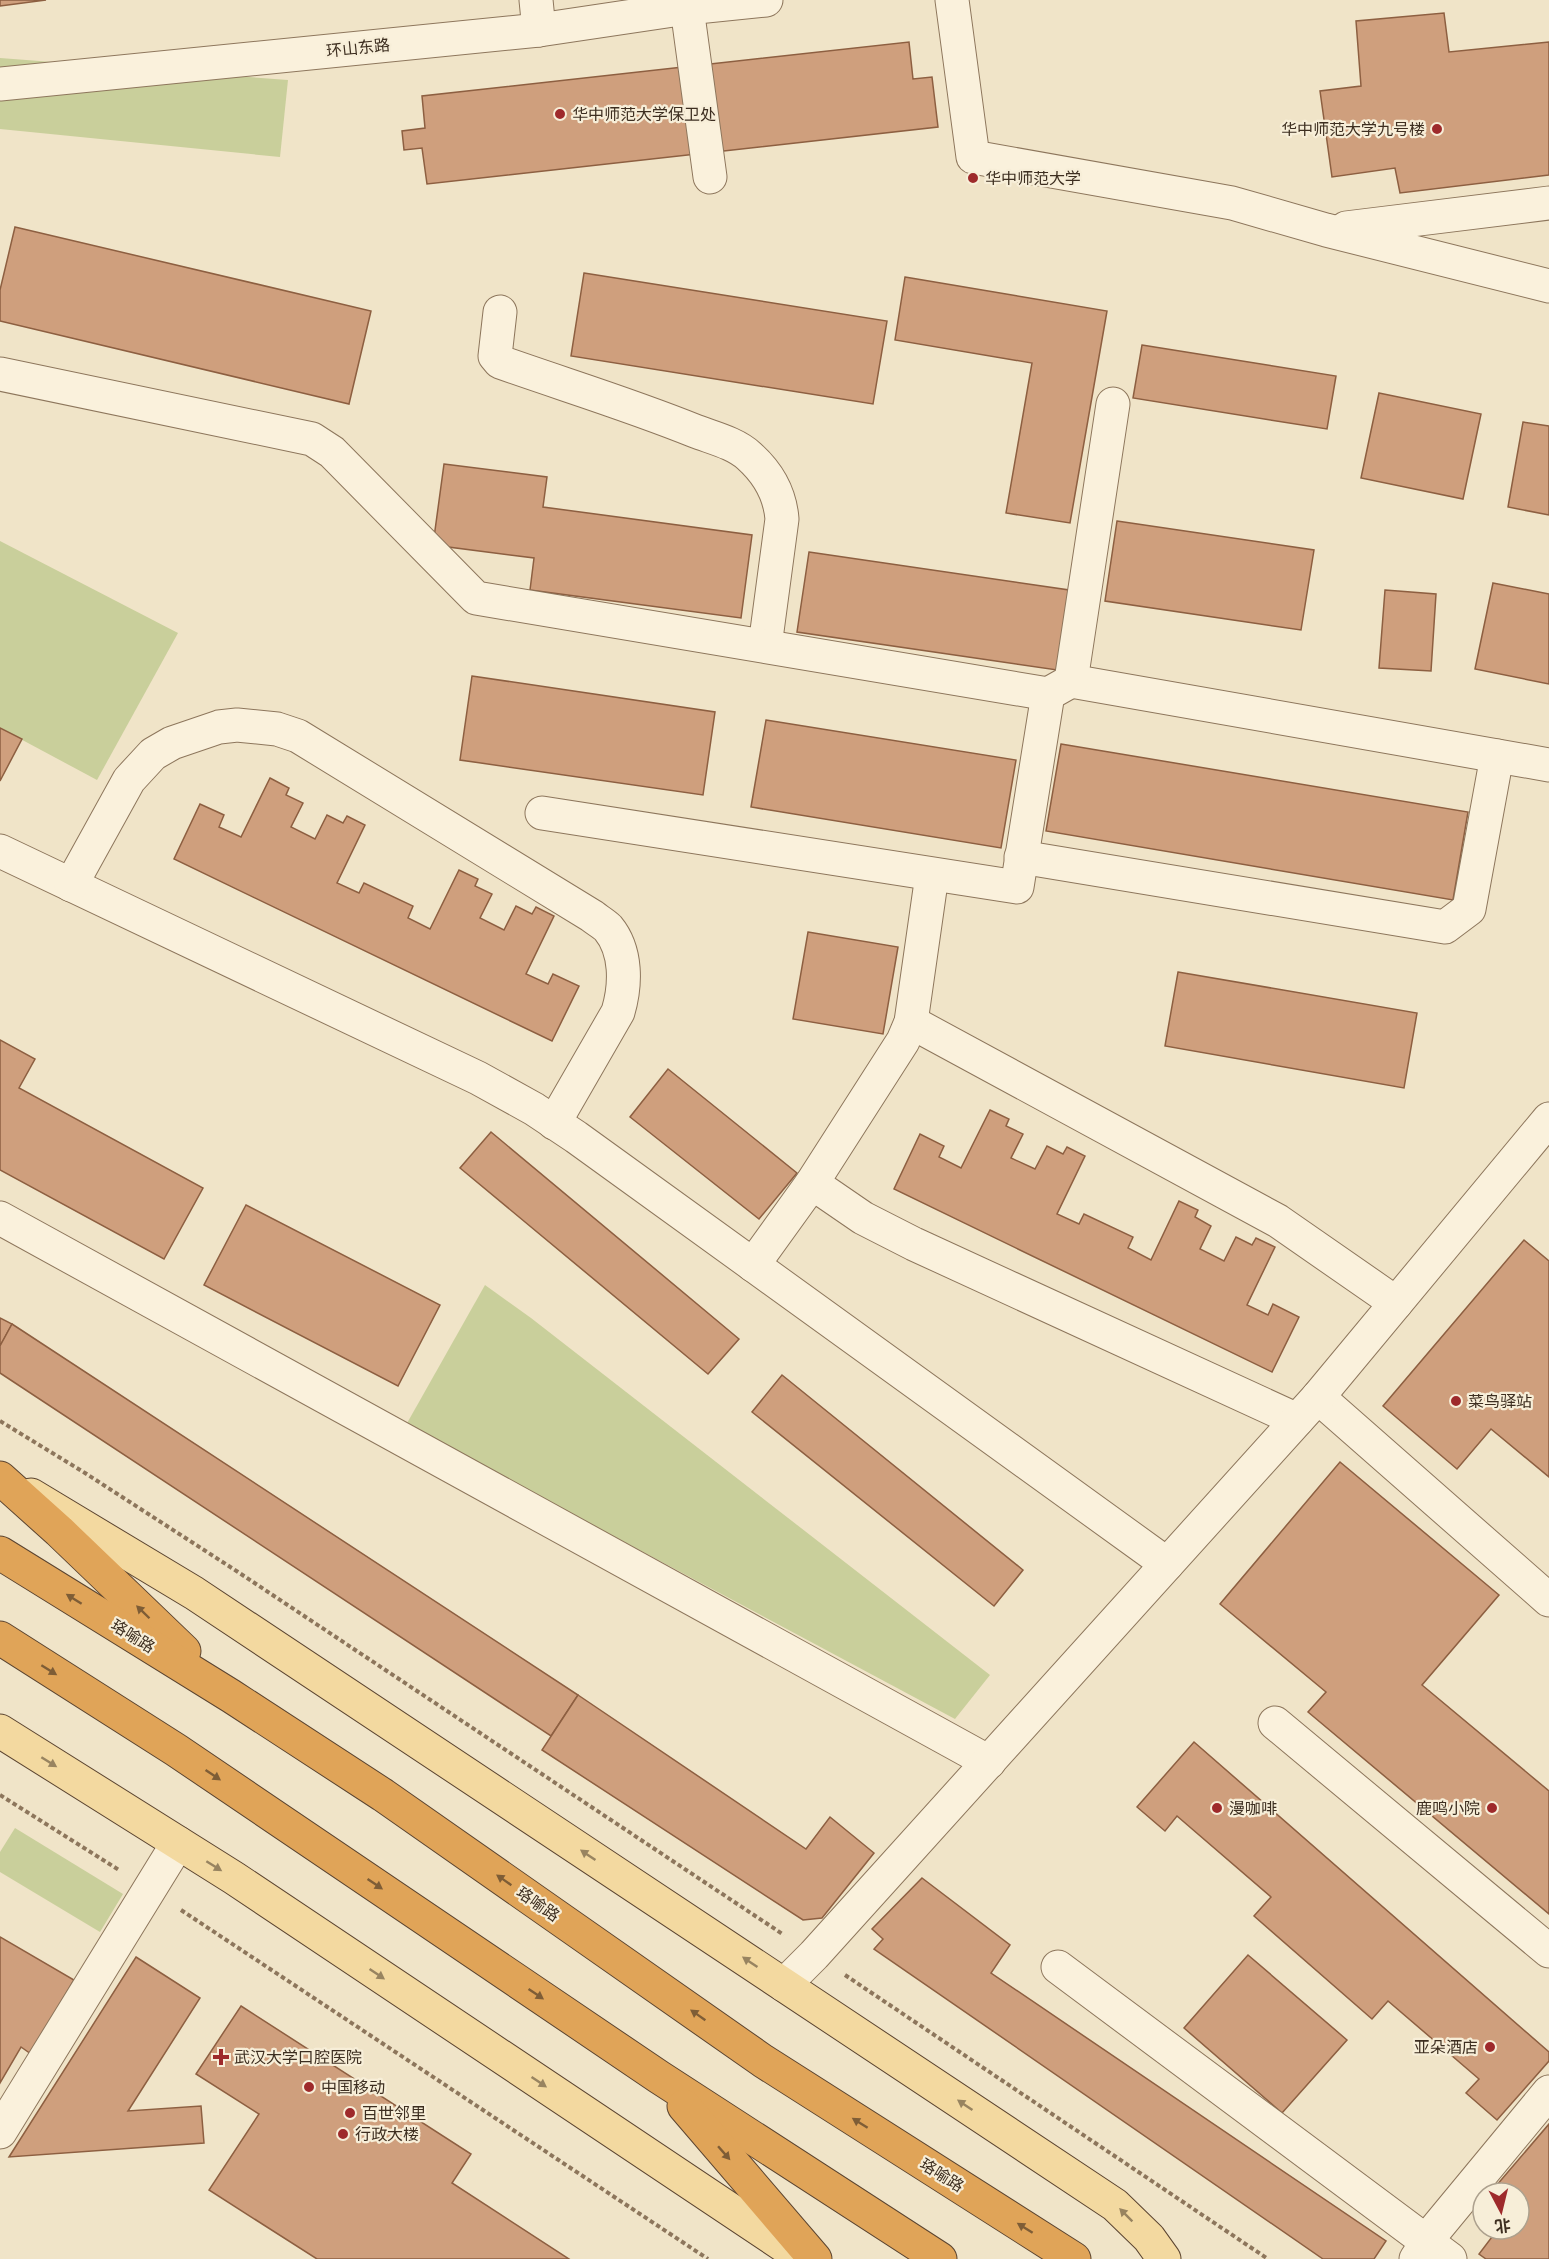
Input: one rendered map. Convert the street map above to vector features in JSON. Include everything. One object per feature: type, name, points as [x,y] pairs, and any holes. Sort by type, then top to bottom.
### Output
[{"type":"highway","points":[[0,1477],[231,1696]]},
{"type":"highway","name":"珞喻路","points":[[0,1553],[231,1696],[383,1796],[763,2061],[1074,2259]]},
{"type":"highway","points":[[0,1638],[176,1750],[659,2077],[940,2259]]},
{"type":"highway","points":[[659,2077],[815,2259]]},
{"type":"main road","points":[[0,1477],[194,1593],[1115,2205],[1149,2238],[1164,2259]]},
{"type":"main road","points":[[0,1731],[178,1843],[804,2259]]},
{"type":"street","name":"环山东路","points":[[0,84],[537,15],[766,0]]},
{"type":"street","points":[[952,0],[972,157],[1232,203],[1326,230],[1549,286]]},
{"type":"street","points":[[706,5],[710,177]]},
{"type":"street","points":[[1326,230],[1549,203]]},
{"type":"street","points":[[500,312],[495,356],[500,362],[666,418],[736,447],[749,456],[768,478],[781,504],[782,519],[765,646]]},
{"type":"street","points":[[0,374],[312,439],[332,452],[476,597],[765,646],[1060,687],[1549,765]]},
{"type":"street","points":[[542,813],[1017,887],[1021,857],[1060,687],[1113,404]]},
{"type":"street","points":[[71,885],[129,780],[153,754],[171,743],[219,727],[237,724],[277,729],[298,736],[608,928],[621,958],[624,970],[624,992],[618,1012],[554,1123]]},
{"type":"street","points":[[1021,857],[1445,927],[1468,909],[1497,756]]},
{"type":"street","points":[[0,851],[478,1078],[534,1108],[1167,1564]]},
{"type":"street","points":[[753,1265],[812,1183],[903,1041],[910,1022],[932,875]]},
{"type":"street","points":[[910,1022],[1278,1221],[1396,1303]]},
{"type":"street","points":[[784,1985],[989,1762],[1307,1408],[1549,1119]]},
{"type":"street","points":[[812,1183],[863,1218],[914,1244],[1307,1408],[1549,1600]]},
{"type":"street","points":[[0,1218],[989,1762]]},
{"type":"street","points":[[1275,1723],[1549,1951]]},
{"type":"street","points":[[0,2132],[178,1843]]},
{"type":"street","points":[[1058,1967],[1431,2254],[1443,2221],[1549,2092]]},
{"type":"path","points":[[0,1421],[238,1572],[1268,2259]]},
{"type":"path","points":[[0,1795],[150,1889],[708,2259]]},
{"type":"green space","points":[[0,58],[288,80],[280,157],[0,129]]},
{"type":"green space","points":[[0,541],[178,633],[97,780],[0,728]]},
{"type":"green space","points":[[485,1285],[531,1318],[990,1675],[955,1719],[406,1425]]},
{"type":"green space","points":[[15,1828],[123,1894],[100,1932],[0,1872],[0,1852]]},
{"type":"building","points":[[0,0],[46,0],[0,6]]},
{"type":"building","name":"华中师范大学九号楼","points":[[1444,13],[1449,52],[1549,42],[1549,175],[1400,193],[1395,168],[1332,177],[1320,91],[1361,86],[1356,21]]},
{"type":"building","points":[[909,42],[913,79],[932,77],[938,127],[427,184],[422,148],[404,150],[402,131],[425,128],[422,96]]},
{"type":"building","points":[[15,227],[371,311],[349,404],[0,321],[0,290]]},
{"type":"building","points":[[584,273],[887,321],[873,404],[571,356]]},
{"type":"building","points":[[905,277],[1107,311],[1070,523],[1006,513],[1032,363],[895,340]]},
{"type":"building","points":[[1142,345],[1336,376],[1327,429],[1133,398]]},
{"type":"building","points":[[1379,393],[1481,414],[1463,499],[1361,478]]},
{"type":"building","points":[[1523,422],[1549,426],[1549,515],[1508,507]]},
{"type":"building","points":[[444,464],[547,477],[543,507],[752,535],[741,618],[530,590],[534,558],[433,545]]},
{"type":"building","points":[[1117,521],[1314,550],[1301,630],[1105,601]]},
{"type":"building","points":[[809,552],[1069,590],[1057,670],[797,632]]},
{"type":"building","points":[[1493,583],[1549,594],[1549,684],[1475,669]]},
{"type":"building","points":[[1385,590],[1436,594],[1431,671],[1379,668]]},
{"type":"building","points":[[472,676],[715,712],[703,795],[460,760]]},
{"type":"building","points":[[766,720],[1016,760],[1001,848],[751,807]]},
{"type":"building","points":[[0,728],[22,739],[0,781]]},
{"type":"building","points":[[1061,744],[1468,812],[1453,900],[1046,831]]},
{"type":"building","points":[[270,778],[289,788],[286,795],[303,803],[291,827],[315,839],[327,815],[343,823],[347,816],[365,825],[337,883],[359,893],[364,883],[413,906],[408,918],[430,929],[459,870],[478,879],[475,886],[492,894],[480,918],[504,930],[516,906],[532,914],[536,907],[554,916],[526,974],[548,984],[553,974],[579,986],[552,1041],[174,859],[200,804],[224,815],[219,827],[241,837]]},
{"type":"building","points":[[808,932],[898,947],[883,1034],[793,1019]]},
{"type":"building","points":[[1178,972],[1417,1013],[1404,1088],[1165,1046]]},
{"type":"building","points":[[0,1040],[35,1059],[19,1088],[203,1188],[164,1259],[0,1170]]},
{"type":"building","points":[[668,1069],[797,1173],[759,1219],[630,1117]]},
{"type":"building","points":[[990,1110],[1009,1119],[1006,1126],[1023,1134],[1011,1158],[1035,1169],[1047,1146],[1063,1154],[1067,1147],[1085,1156],[1057,1214],[1079,1224],[1084,1214],[1133,1237],[1128,1248],[1151,1260],[1179,1201],[1198,1210],[1195,1217],[1211,1226],[1200,1249],[1224,1261],[1236,1237],[1252,1245],[1256,1238],[1275,1247],[1247,1305],[1268,1315],[1273,1304],[1299,1317],[1272,1372],[894,1189],[920,1134],[944,1146],[939,1157],[961,1168]]},
{"type":"building","points":[[491,1132],[739,1339],[708,1374],[460,1168]]},
{"type":"building","points":[[246,1205],[440,1305],[398,1386],[204,1285]]},
{"type":"building","points":[[1524,1240],[1549,1261],[1549,1477],[1491,1429],[1457,1469],[1383,1406]]},
{"type":"building","points":[[0,1318],[12,1324],[0,1346]]},
{"type":"building","points":[[12,1324],[578,1695],[551,1736],[0,1373],[0,1346]]},
{"type":"building","points":[[782,1375],[1023,1570],[994,1606],[752,1412]]},
{"type":"building","points":[[1340,1462],[1499,1595],[1422,1685],[1549,1791],[1549,1914],[1308,1712],[1326,1692],[1220,1604]]},
{"type":"building","points":[[578,1695],[806,1849],[830,1817],[874,1853],[822,1918],[803,1920],[542,1750]]},
{"type":"building","points":[[1194,1742],[1549,2052],[1549,2061],[1497,2120],[1466,2093],[1479,2079],[1388,2001],[1372,2019],[1254,1916],[1271,1897],[1177,1816],[1165,1831],[1137,1807]]},
{"type":"building","points":[[922,1878],[1010,1945],[991,1973],[1386,2241],[1374,2259],[1323,2259],[874,1949],[883,1939],[872,1929]]},
{"type":"building","points":[[0,1937],[74,1980],[31,2054],[21,2047],[0,2083]]},
{"type":"building","points":[[1248,1955],[1347,2040],[1282,2113],[1184,2028]]},
{"type":"building","points":[[136,1957],[200,1998],[128,2111],[201,2106],[204,2143],[9,2157]]},
{"type":"building","name":"行政大楼","points":[[241,2006],[471,2154],[452,2183],[569,2259],[317,2259],[209,2190],[259,2114],[196,2074]]},
{"type":"building","points":[[1549,2124],[1549,2259],[1486,2259],[1479,2254],[1489,2241],[1531,2241],[1531,2181],[1500,2181]]},
{"type":"place","name":"华中师范大学保卫处","points":[[560,114]]},
{"type":"place","name":"华中师范大学九号楼","points":[[1437,129]]},
{"type":"place","name":"华中师范大学","points":[[973,178]]},
{"type":"place","name":"菜鸟驿站","points":[[1456,1401]]},
{"type":"place","name":"漫咖啡","points":[[1217,1808]]},
{"type":"place","name":"鹿鸣小院","points":[[1492,1808]]},
{"type":"place","name":"亚朵酒店","points":[[1490,2047]]},
{"type":"place","name":"武汉大学口腔医院","points":[[221,2057]]},
{"type":"place","name":"中国移动","points":[[309,2087]]},
{"type":"place","name":"百世邻里","points":[[350,2113]]},
{"type":"place","name":"行政大楼","points":[[343,2134]]}]
